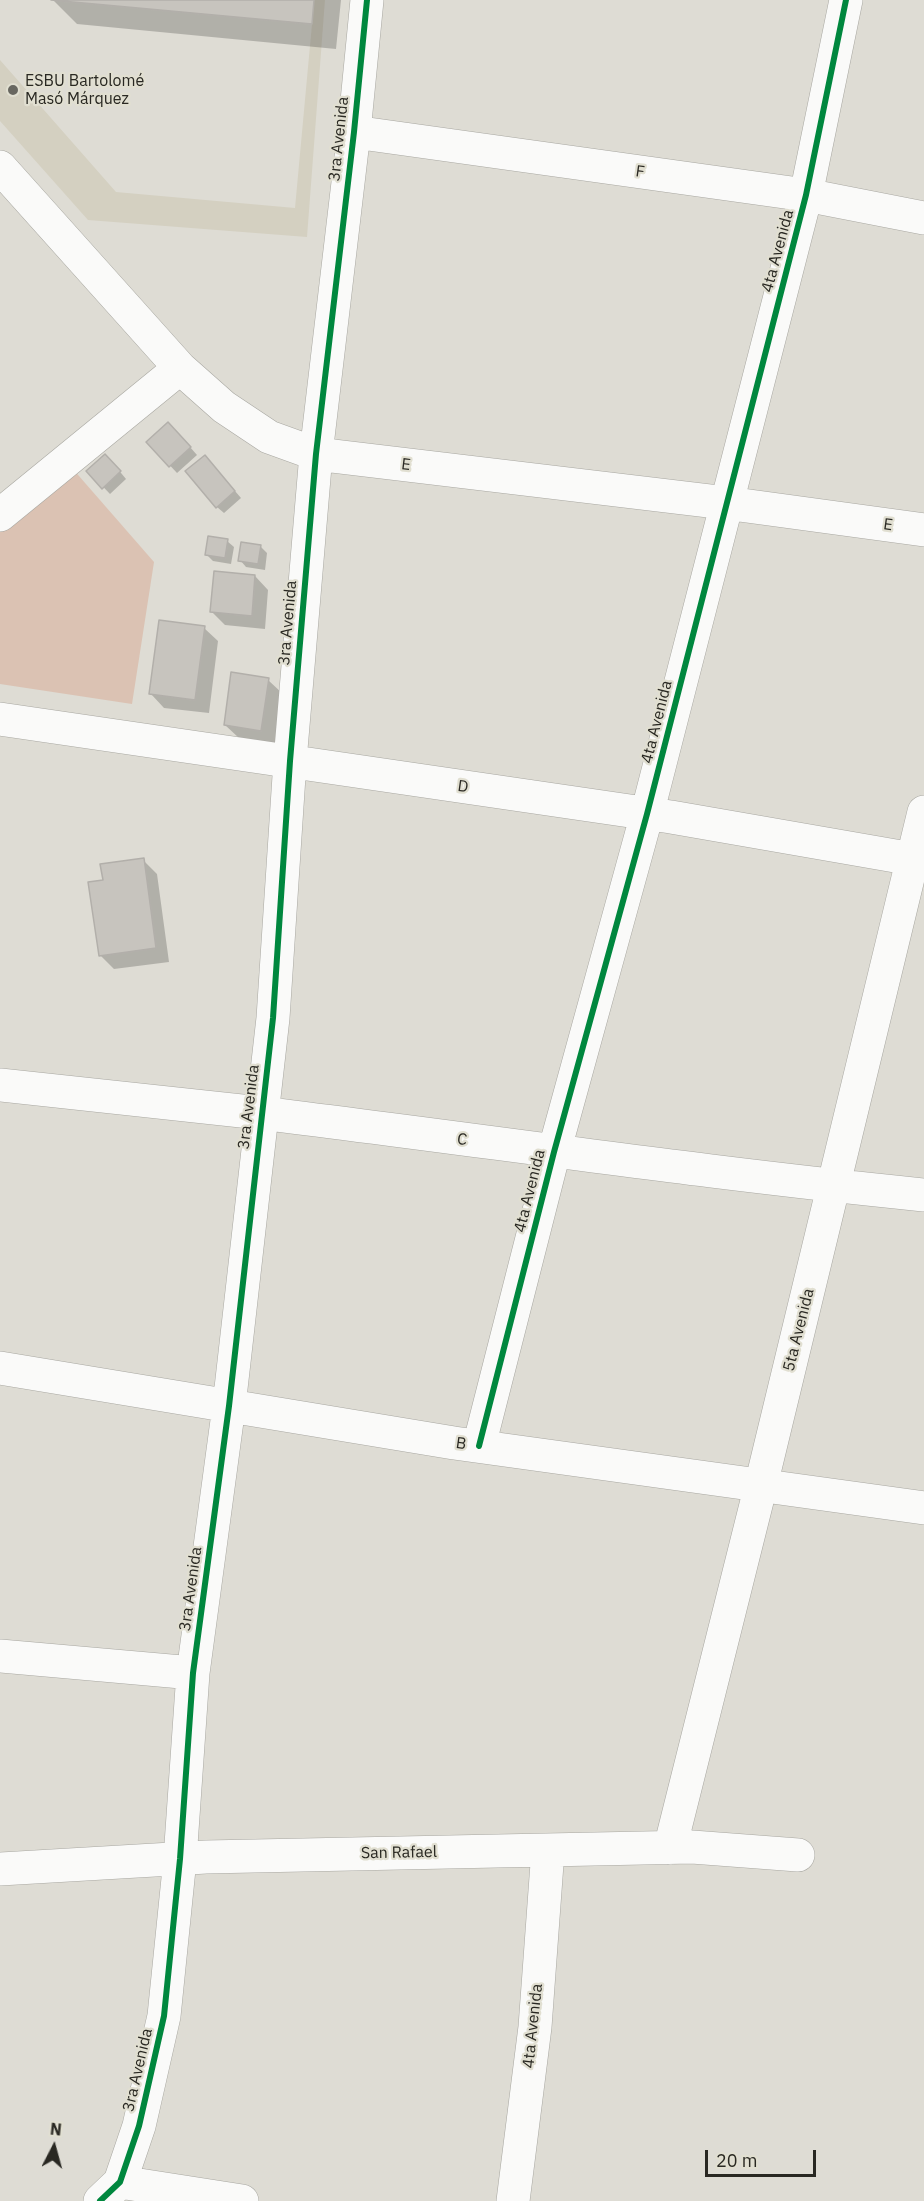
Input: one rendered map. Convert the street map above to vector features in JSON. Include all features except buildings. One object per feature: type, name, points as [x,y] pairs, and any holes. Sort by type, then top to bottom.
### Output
[{"type":"street","name":"3ra Avenida","points":[[110,2192],[139,2126],[164,2016],[180,1858],[193,1673],[229,1406],[273,1018],[290,761],[316,454],[354,132],[367,0]]},
{"type":"street","name":"4ta Avenida","points":[[479,1446],[554,1152],[647,814],[806,195],[846,0]]},
{"type":"street","name":"F","points":[[354,132],[806,195],[924,218]]},
{"type":"street","name":"E","points":[[0,167],[180,368],[224,407],[269,437],[316,454],[726,503],[924,530]]},
{"type":"street","points":[[0,514],[180,368]]},
{"type":"street","name":"D","points":[[0,719],[647,814],[918,859]]},
{"type":"street","name":"5ta Avenida","points":[[670,1848],[833,1186],[918,859],[924,812]]},
{"type":"street","name":"C","points":[[0,1085],[261,1114],[554,1152],[924,1195]]},
{"type":"street","name":"B","points":[[0,1368],[479,1446],[924,1508]]},
{"type":"street","points":[[0,1656],[193,1673]]},
{"type":"street","name":"San Rafael","points":[[0,1869],[180,1858],[692,1847],[798,1855]]},
{"type":"street","name":"4ta Avenida","points":[[513,2201],[535,2027],[548,1850]]},
{"type":"street","points":[[110,2192],[242,2201]]},
{"type":"shaded area","name":"ESBU Bartolomé Masó Márquez","points":[[51,0],[325,0],[307,237],[88,220],[0,121],[0,60],[116,192],[295,208],[312,24]]},
{"type":"shaded area","points":[[72,468],[154,562],[132,704],[0,684],[0,530]]},
{"type":"cycle path","points":[[100,2201],[120,2182],[139,2126],[164,2016],[180,1859],[193,1673],[229,1406],[273,1018],[290,761],[316,454],[354,132],[367,0]]},
{"type":"cycle path","points":[[479,1446],[554,1152],[647,814],[806,195],[846,0]]},
{"type":"place","name":"ESBU Bartolomé Masó Márquez","points":[[13,90]]}]
